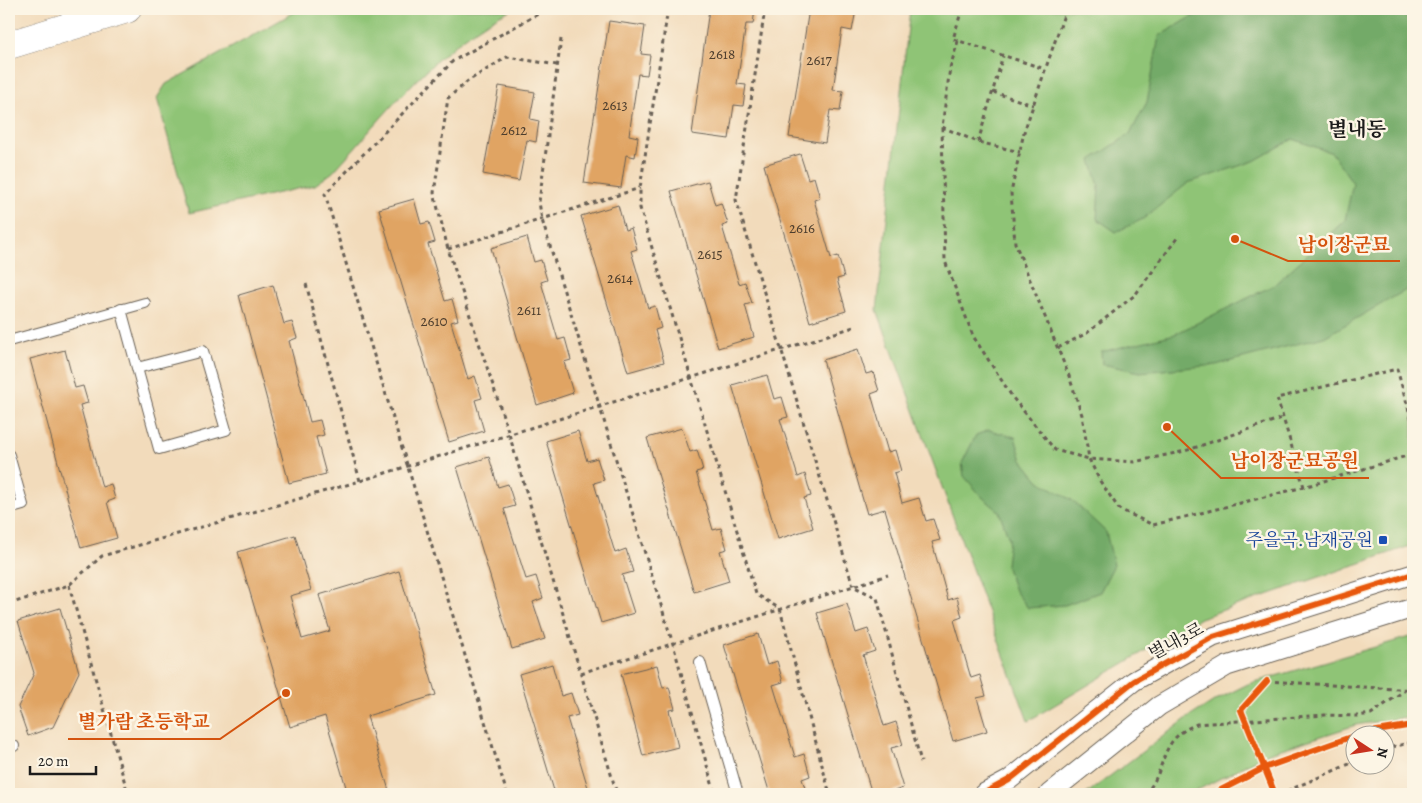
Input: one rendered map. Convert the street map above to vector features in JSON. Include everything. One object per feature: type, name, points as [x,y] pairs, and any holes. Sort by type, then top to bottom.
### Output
[{"type":"highway","points":[[9,45],[126,9]]},
{"type":"street","name":"별내3로","points":[[983,794],[1009,780],[1134,681],[1213,637],[1413,574]]},
{"type":"street","points":[[1049,794],[1159,706],[1227,666],[1413,608]]},
{"type":"lane","points":[[9,341],[145,303]]},
{"type":"lane","points":[[121,310],[159,449],[226,430],[203,351],[137,368]]},
{"type":"lane","points":[[9,455],[23,505],[9,509]]},
{"type":"lane","points":[[700,662],[738,794]]},
{"type":"path","points":[[507,794],[325,194],[453,62],[547,9]]},
{"type":"path","points":[[668,9],[640,188],[640,208],[756,594],[780,609],[829,791]]},
{"type":"path","points":[[765,9],[736,200],[853,586],[877,598],[921,762]]},
{"type":"path","points":[[962,9],[953,39],[1045,69]]},
{"type":"path","points":[[1066,9],[1033,105],[1020,152],[1011,193],[1014,243],[1058,348],[1082,414],[1089,459],[1100,482],[1119,509],[1153,525],[1304,487],[1413,454]]},
{"type":"path","points":[[561,39],[539,202],[542,220],[673,644],[715,794]]},
{"type":"path","points":[[958,41],[950,68],[942,127],[945,261],[973,336],[1013,398],[1055,450],[1089,459],[1134,462],[1185,451],[1282,418]]},
{"type":"path","points":[[978,142],[1003,56]]},
{"type":"path","points":[[557,65],[507,57],[468,81],[448,98],[434,193],[448,249],[509,434],[617,794]]},
{"type":"path","points":[[993,92],[1033,105]]},
{"type":"path","points":[[942,127],[978,142],[1020,152]]},
{"type":"path","points":[[448,249],[640,188]]},
{"type":"path","points":[[1058,348],[1087,333],[1136,295],[1178,237]]},
{"type":"path","points":[[306,284],[360,481]]},
{"type":"path","points":[[9,604],[69,585],[102,556],[360,481],[854,327]]},
{"type":"path","points":[[1304,487],[1277,398],[1397,369],[1413,425]]},
{"type":"path","points":[[581,673],[888,574]]},
{"type":"path","points":[[69,585],[128,794]]},
{"type":"path","points":[[1260,688],[1267,681],[1404,691],[1413,690]]},
{"type":"path","points":[[1145,794],[1153,786],[1166,751],[1181,730],[1198,724],[1244,718],[1358,716],[1371,714],[1404,691],[1413,681]]},
{"type":"path","points":[[1244,718],[1248,728]]},
{"type":"path","points":[[1394,747],[1413,742]]},
{"type":"path","points":[[1280,794],[1344,766]]},
{"type":"green space","points":[[300,9],[512,9],[460,41],[437,60],[394,104],[333,172],[315,185],[189,213],[157,98],[166,84]]},
{"type":"green space","points":[[910,9],[1413,9],[1413,545],[1200,618],[1028,721],[877,310]]},
{"type":"green space","points":[[1213,9],[1396,9],[1413,24],[1413,286],[1324,337],[1216,365],[1140,372],[1102,364],[1101,352],[1175,334],[1274,285],[1345,220],[1353,183],[1332,153],[1293,139],[1254,161],[1188,183],[1143,219],[1116,232],[1097,219],[1099,186],[1091,160],[1130,134],[1147,102],[1159,36],[1197,14]]},
{"type":"green space","points":[[989,430],[1015,437],[1022,460],[1039,481],[1072,500],[1106,532],[1114,565],[1100,592],[1065,605],[1028,608],[1015,591],[1006,565],[1009,539],[999,511],[982,497],[964,476],[962,463],[976,435]]},
{"type":"green space","points":[[1413,636],[1413,716],[1344,726],[1344,729],[1269,753],[1190,794],[1086,794],[1186,719],[1214,701],[1248,684]]},
{"type":"building","points":[[709,9],[755,9],[753,24],[746,24],[737,84],[746,85],[743,106],[734,105],[729,139],[692,134]]},
{"type":"building","points":[[809,9],[856,10],[852,31],[842,29],[833,90],[843,91],[840,111],[830,110],[825,143],[789,137]]},
{"type":"building","points":[[609,21],[645,26],[641,54],[650,55],[647,75],[638,74],[629,135],[638,137],[635,157],[626,155],[621,188],[584,183]]},
{"type":"building","points":[[499,86],[535,92],[530,119],[539,121],[536,142],[527,140],[519,181],[483,174]]},
{"type":"building","points":[[800,154],[808,179],[814,177],[820,198],[814,200],[831,258],[838,256],[844,277],[837,279],[846,311],[810,322],[764,165]]},
{"type":"building","points":[[708,181],[715,205],[721,203],[728,224],[722,226],[739,284],[745,282],[752,303],[745,305],[754,337],[718,348],[671,191]]},
{"type":"building","points":[[414,199],[421,224],[429,222],[435,242],[428,244],[445,301],[452,299],[458,320],[451,322],[468,379],[475,376],[482,398],[475,400],[484,431],[449,442],[379,209]]},
{"type":"building","points":[[618,205],[625,230],[631,228],[637,249],[631,251],[648,308],[655,306],[661,328],[655,330],[664,362],[628,372],[581,216]]},
{"type":"building","points":[[527,237],[534,262],[541,260],[547,280],[541,282],[558,340],[565,338],[571,360],[564,362],[573,393],[537,405],[491,248]]},
{"type":"building","points":[[273,285],[284,324],[292,322],[297,338],[289,341],[310,422],[320,420],[324,435],[316,437],[326,474],[289,483],[239,295]]},
{"type":"building","points":[[858,349],[866,374],[873,372],[879,391],[871,394],[888,452],[895,450],[901,471],[894,473],[902,503],[919,498],[926,521],[933,519],[940,540],[932,542],[948,600],[957,597],[962,617],[954,620],[971,678],[980,675],[986,696],[977,698],[987,731],[953,741],[885,509],[867,514],[823,360]]},
{"type":"building","points":[[65,350],[75,388],[83,386],[88,403],[80,405],[102,487],[111,484],[115,499],[107,502],[117,538],[81,548],[30,359]]},
{"type":"building","points":[[767,375],[774,399],[782,397],[788,417],[780,419],[798,477],[805,474],[811,496],[804,498],[813,528],[778,539],[732,385]]},
{"type":"building","points":[[682,428],[690,452],[697,450],[703,470],[696,472],[713,530],[721,528],[727,549],[720,551],[729,581],[694,592],[647,438]]},
{"type":"building","points":[[578,431],[587,461],[597,458],[604,480],[594,483],[615,553],[626,549],[633,572],[622,575],[634,613],[601,623],[546,441]]},
{"type":"building","points":[[489,457],[498,487],[508,484],[515,506],[504,509],[526,579],[536,576],[543,598],[533,602],[545,639],[512,649],[457,467]]},
{"type":"building","points":[[295,535],[311,590],[290,596],[302,639],[330,631],[319,595],[399,571],[436,695],[367,716],[390,794],[348,794],[325,716],[290,727],[238,552]]},
{"type":"building","points":[[847,604],[856,633],[868,629],[875,651],[863,655],[884,726],[896,722],[903,745],[891,748],[903,788],[885,794],[872,794],[817,613]]},
{"type":"building","points":[[60,608],[79,672],[53,727],[28,736],[18,707],[34,673],[18,621]]},
{"type":"building","points":[[758,634],[767,665],[777,661],[783,682],[773,685],[795,757],[804,754],[810,776],[802,779],[807,794],[770,794],[724,645]]},
{"type":"building","points":[[552,664],[561,696],[571,693],[578,715],[567,718],[589,791],[599,788],[601,794],[555,794],[519,674]]},
{"type":"building","points":[[657,665],[663,688],[669,687],[675,709],[669,710],[678,747],[643,756],[621,674]]},
{"type":"waterway","points":[[1383,794],[1413,789]]},
{"type":"cycle path","points":[[983,794],[1009,780],[1134,681],[1213,637],[1413,574]]},
{"type":"cycle path","points":[[1267,681],[1241,710],[1275,794]]},
{"type":"cycle path","points":[[1213,794],[1264,768],[1359,734],[1413,725]]},
{"type":"place","name":"남이장군묘","points":[[1235,239]]},
{"type":"place","name":"남이장군묘공원","points":[[1167,427]]},
{"type":"place","name":"주을곡.남재공원","points":[[1383,540]]},
{"type":"place","name":"별가람 초등학교","points":[[286,693]]},
{"type":"district","name":"별내동","points":[[1357,129]]}]
